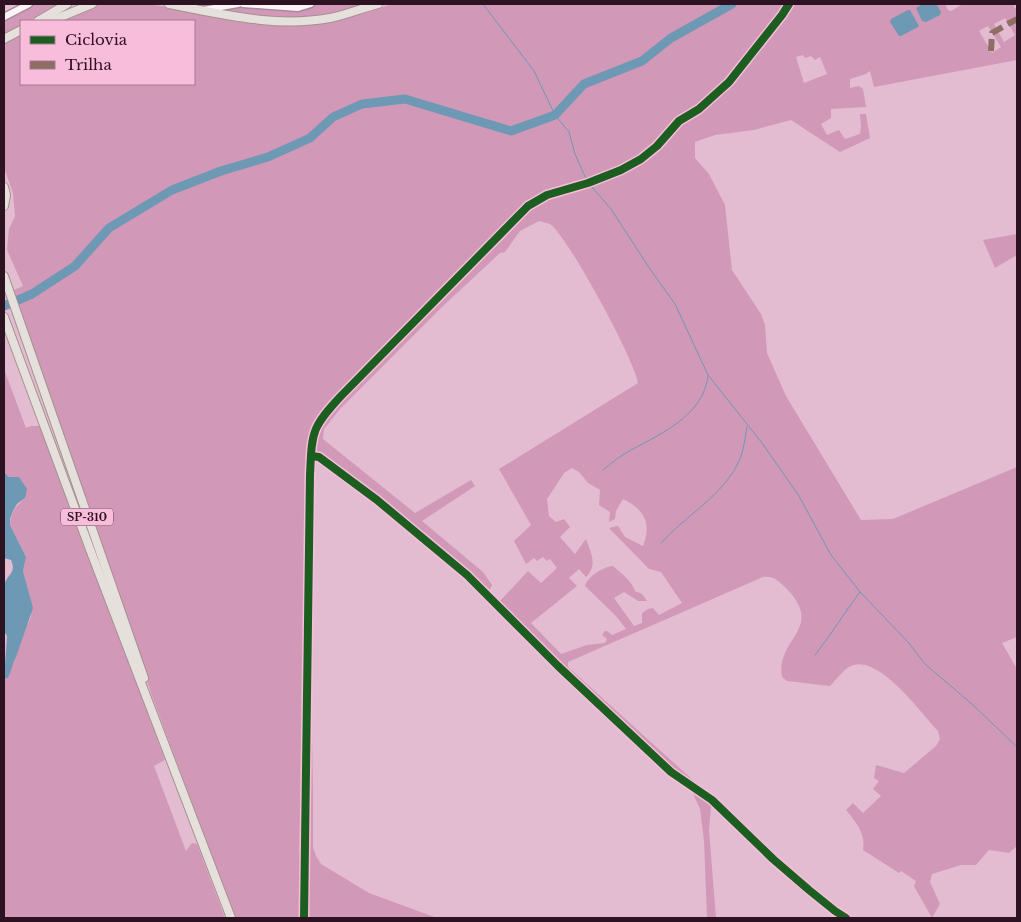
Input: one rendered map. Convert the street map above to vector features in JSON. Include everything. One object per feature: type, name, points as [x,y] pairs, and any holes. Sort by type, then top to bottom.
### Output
[{"type":"main road","points":[[40,20],[61,8],[92,4]]},
{"type":"main road","points":[[169,4],[240,19],[293,22],[330,18],[378,4]]},
{"type":"main road","points":[[52,20],[61,8]]},
{"type":"main road","points":[[4,39],[20,32]]},
{"type":"main road","points":[[4,187],[6,195],[4,206]]},
{"type":"main road","name":"SP-310","points":[[4,276],[147,687],[157,724]]},
{"type":"main road","name":"SP-310","points":[[4,316],[91,552],[231,918]]},
{"type":"street","points":[[4,17],[29,4]]},
{"type":"street","points":[[202,10],[238,4]]},
{"type":"street","points":[[243,4],[298,8],[311,4]]},
{"type":"street","points":[[304,918],[311,456],[312,438],[317,424],[327,411],[528,206],[547,195],[588,183],[621,170],[641,159],[657,146],[679,121],[699,109],[728,82],[789,4]]},
{"type":"street","points":[[311,456],[319,457],[377,500],[467,575],[558,666],[671,772],[712,800],[772,858],[809,890],[846,918]]},
{"type":"shaded area","points":[[33,4],[56,5],[40,17],[31,20],[20,20],[20,27],[4,36],[4,20]]},
{"type":"shaded area","points":[[100,4],[146,4],[238,22],[299,25],[336,21],[393,4],[786,4],[724,82],[696,106],[676,118],[655,145],[638,157],[590,180],[549,190],[525,206],[314,423],[309,440],[306,526],[301,918],[235,918],[152,696],[14,290],[23,286],[7,250],[9,229],[15,216],[13,193],[4,168],[4,41],[20,35],[20,85],[195,85],[195,20],[58,20],[80,10]]},
{"type":"shaded area","points":[[320,4],[368,4],[329,15],[302,19],[226,14],[217,9],[240,5],[298,9]]},
{"type":"shaded area","points":[[792,4],[946,4],[948,10],[951,11],[963,4],[1013,4],[1017,11],[1017,60],[874,87],[870,71],[850,79],[850,88],[859,86],[863,89],[866,107],[831,109],[831,118],[821,124],[827,135],[839,130],[845,139],[860,134],[860,114],[866,114],[870,138],[840,152],[791,120],[754,130],[715,135],[695,142],[695,158],[709,174],[725,205],[732,270],[761,314],[765,325],[767,353],[786,396],[861,520],[893,519],[1017,467],[1017,637],[1002,643],[1017,669],[1017,846],[1009,853],[989,850],[976,865],[961,865],[932,874],[930,882],[940,904],[932,918],[914,886],[916,881],[901,871],[899,873],[863,850],[862,833],[846,810],[853,803],[863,813],[881,796],[873,789],[879,781],[874,778],[876,765],[904,773],[936,746],[940,739],[938,731],[898,686],[872,667],[860,664],[849,667],[830,686],[787,681],[782,677],[782,664],[785,652],[800,624],[801,614],[797,602],[778,581],[770,577],[763,577],[568,662],[568,667],[706,792],[673,770],[559,665],[499,602],[528,571],[541,583],[557,568],[550,559],[547,561],[543,557],[537,561],[534,558],[526,564],[514,541],[531,525],[499,469],[638,383],[626,351],[600,300],[571,251],[559,233],[550,224],[539,221],[520,231],[505,252],[500,253],[441,308],[340,409],[324,429],[323,439],[415,513],[471,480],[475,486],[422,521],[483,572],[492,585],[489,591],[470,573],[314,451],[316,432],[328,414],[530,207],[548,197],[570,193],[622,173],[642,162],[682,123],[701,112],[731,84]],"holes":[[[1005,18],[1015,35],[1004,42],[994,24]],[[988,26],[1001,47],[992,53],[979,31]],[[803,55],[805,58],[811,56],[815,60],[820,57],[827,74],[804,83],[796,57]],[[572,468],[579,472],[588,483],[600,490],[599,505],[610,512],[609,522],[615,519],[616,511],[623,499],[641,512],[647,530],[643,546],[625,537],[618,526],[609,528],[649,569],[661,572],[682,603],[659,615],[653,608],[648,609],[642,613],[642,623],[634,626],[614,598],[624,592],[638,601],[647,601],[642,594],[635,591],[629,580],[613,566],[605,568],[596,573],[585,586],[616,616],[626,629],[612,635],[605,631],[602,635],[607,639],[605,643],[587,645],[561,654],[531,623],[577,586],[569,578],[579,569],[586,577],[592,568],[593,563],[586,539],[575,554],[560,537],[570,527],[564,519],[556,522],[549,516],[547,499],[564,473]]]},
{"type":"shaded area","points":[[1017,234],[1017,255],[995,268],[983,240]]},
{"type":"shaded area","points":[[4,369],[26,428],[41,426],[165,760],[154,766],[186,851],[192,843],[197,844],[225,918],[4,918],[4,679],[8,678],[23,633],[31,617],[30,597],[23,571],[26,557],[10,525],[14,510],[25,498],[19,477],[9,477],[4,472]]},
{"type":"shaded area","points":[[311,679],[313,847],[316,856],[321,864],[369,893],[437,918],[307,918]]},
{"type":"shaded area","points":[[690,787],[714,804],[711,806],[709,830],[716,918],[707,918],[704,841],[700,809]]},
{"type":"water","points":[[923,4],[936,4],[941,12],[940,15],[926,22],[922,21],[916,8]]},
{"type":"water","points":[[910,10],[919,26],[899,36],[890,22],[891,19]]},
{"type":"water","points":[[4,472],[9,477],[19,477],[27,489],[25,498],[17,504],[13,511],[10,525],[26,557],[23,571],[33,608],[8,678],[4,679],[7,636],[4,631],[3,589],[5,581],[12,571],[13,564],[11,560],[4,558]]},
{"type":"waterway","points":[[483,4],[534,71],[555,115],[569,132],[575,154],[587,181]]},
{"type":"waterway","points":[[4,306],[32,294],[75,266],[109,228],[172,190],[221,171],[268,157],[310,138],[333,117],[362,104],[405,99],[511,131],[555,115],[584,84],[642,61],[671,38],[732,4]]},
{"type":"waterway","points":[[590,185],[611,209],[675,304],[708,375],[762,443],[799,496],[831,555],[860,592],[908,642],[925,664],[973,705],[1017,747]]},
{"type":"waterway","points":[[603,470],[621,456],[664,432],[688,414],[704,391],[708,376]]},
{"type":"waterway","points":[[661,543],[724,484],[739,461],[747,427]]},
{"type":"waterway","points":[[815,655],[860,592]]},
{"type":"marked path","points":[[991,51],[992,33],[1017,19]]},
{"type":"cycle path","points":[[304,918],[310,475],[311,449],[315,431],[324,416],[341,396],[528,206],[547,195],[588,183],[621,170],[641,159],[657,146],[679,121],[699,109],[729,82],[789,4]]},
{"type":"cycle path","points":[[311,456],[319,457],[377,500],[467,575],[558,666],[671,772],[712,800],[773,859],[846,918]]}]
